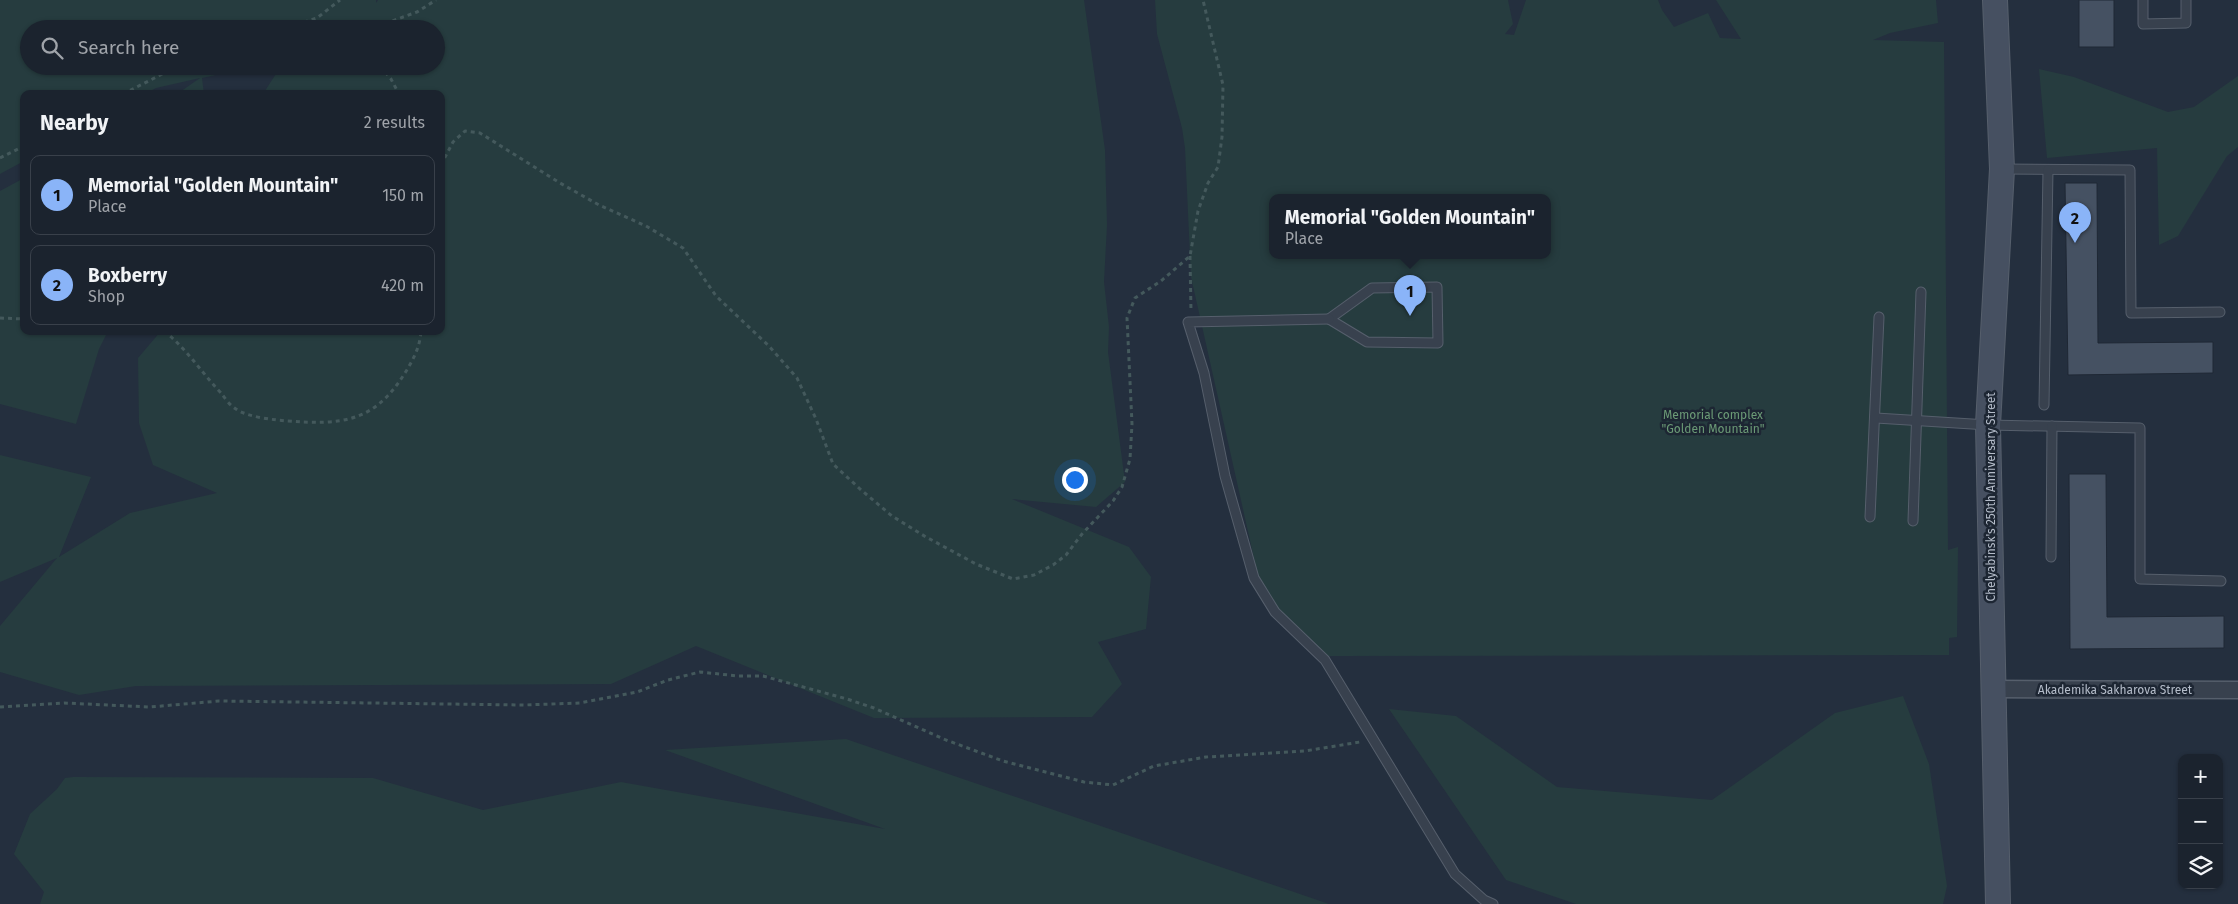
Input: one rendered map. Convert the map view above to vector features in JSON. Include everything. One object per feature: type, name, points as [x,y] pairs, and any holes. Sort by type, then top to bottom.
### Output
[{"type":"street","name":"Chelyabinsk's 250th Anniversary Street","points":[[1995,0],[2002,169],[1988,425],[1998,904]]},
{"type":"street","name":"Akademika Sakharova Street","points":[[1993,689],[2238,690]]},
{"type":"lane","points":[[2143,0],[2143,24],[2186,23],[2186,0]]},
{"type":"lane","points":[[2002,169],[2130,170],[2131,314],[2220,312]]},
{"type":"lane","points":[[2044,405],[2048,170]]},
{"type":"lane","points":[[1329,320],[1372,288],[1437,287],[1438,343],[1367,342],[1329,320],[1188,322],[1204,374],[1226,476],[1254,578],[1275,612],[1325,660],[1454,874],[1484,900],[1493,904]]},
{"type":"lane","points":[[1913,521],[1921,292]]},
{"type":"lane","points":[[1870,517],[1876,418],[1879,317]]},
{"type":"lane","points":[[1876,418],[1988,425],[2140,428],[2140,579],[2221,581]]},
{"type":"lane","points":[[2051,557],[2052,426]]},
{"type":"path","points":[[310,20],[316,18],[340,0]]},
{"type":"path","points":[[395,20],[417,12],[436,0]]},
{"type":"path","points":[[1188,322],[1192,308],[1190,256],[1198,212],[1208,183],[1218,167],[1222,137],[1223,85],[1203,0]]},
{"type":"path","points":[[131,90],[160,75]]},
{"type":"path","points":[[388,75],[397,90]]},
{"type":"path","points":[[445,157],[453,142],[465,131],[480,133],[560,183],[599,205],[646,226],[683,248],[716,296],[769,346],[797,378],[816,419],[833,464],[860,490],[892,516],[926,537],[968,559],[1013,579],[1034,575],[1053,565],[1066,555],[1082,534],[1113,501],[1122,487],[1130,459],[1132,424],[1127,318],[1135,298],[1190,256]]},
{"type":"path","points":[[0,158],[20,148]]},
{"type":"path","points":[[0,318],[20,319]]},
{"type":"path","points":[[168,335],[192,357],[236,410],[276,420],[314,423],[341,422],[360,417],[380,405],[394,389],[411,363],[420,343],[421,335]]},
{"type":"path","points":[[0,707],[64,703],[150,707],[219,701],[580,703],[637,692],[668,680],[700,672],[738,676],[764,676],[874,708],[946,740],[1003,761],[1084,782],[1113,785],[1124,782],[1154,766],[1206,757],[1305,751],[1373,740]]},
{"type":"green space","points":[[0,0],[376,0],[376,3],[378,0],[1084,0],[1105,150],[1107,225],[1104,282],[1109,327],[1108,352],[1125,482],[1096,507],[1012,499],[1129,547],[1151,577],[1146,629],[1098,642],[1122,684],[1092,717],[874,718],[696,646],[611,684],[136,686],[79,695],[0,672],[0,626],[57,558],[0,582],[0,455],[91,477],[59,557],[130,513],[217,493],[153,465],[139,423],[138,358],[158,335],[445,335],[445,90],[266,90],[275,75],[445,75],[445,20],[20,20],[20,75],[216,75],[202,78],[204,90],[183,90],[200,78],[152,90],[20,90],[20,163],[0,174]]},
{"type":"green space","name":"Memorial complex \"Golden Mountain\"","points":[[1155,0],[1508,0],[1513,24],[1505,34],[1514,35],[1526,0],[1658,0],[1662,10],[1674,27],[1708,13],[1720,38],[1741,39],[1716,0],[1936,0],[1938,23],[1890,33],[1873,40],[1944,42],[1948,550],[1958,547],[1957,637],[1949,638],[1949,655],[1325,656],[1279,611],[1258,576],[1191,277],[1185,148],[1182,128],[1157,34]]},
{"type":"green space","points":[[2039,69],[2074,77],[2168,112],[2194,107],[2238,76],[2238,147],[2227,156],[2178,236],[2159,245],[2157,148],[2047,158]]},
{"type":"green space","points":[[20,180],[20,335],[106,335],[99,349],[76,424],[0,404],[0,191]]},
{"type":"green space","points":[[1903,696],[1929,764],[1947,886],[1943,904],[1576,904],[1506,880],[1389,709],[1456,716],[1557,787],[1712,800],[1835,713]]},
{"type":"green space","points":[[846,739],[1329,904],[40,904],[44,892],[14,854],[30,814],[57,789],[65,778],[73,777],[373,778],[483,810],[621,782],[885,829],[665,750]]},
{"type":"building","points":[[2079,0],[2114,0],[2114,47],[2079,47]]},
{"type":"building","points":[[2065,183],[2097,183],[2098,343],[2213,342],[2213,373],[2068,375]]},
{"type":"building","points":[[2069,474],[2106,474],[2107,617],[2224,616],[2224,648],[2070,649]]},
{"type":"place","name":"Boxberry","points":[[2075,243]]},
{"type":"place","name":"Memorial \"Golden Mountain\"","points":[[1410,316]]}]
